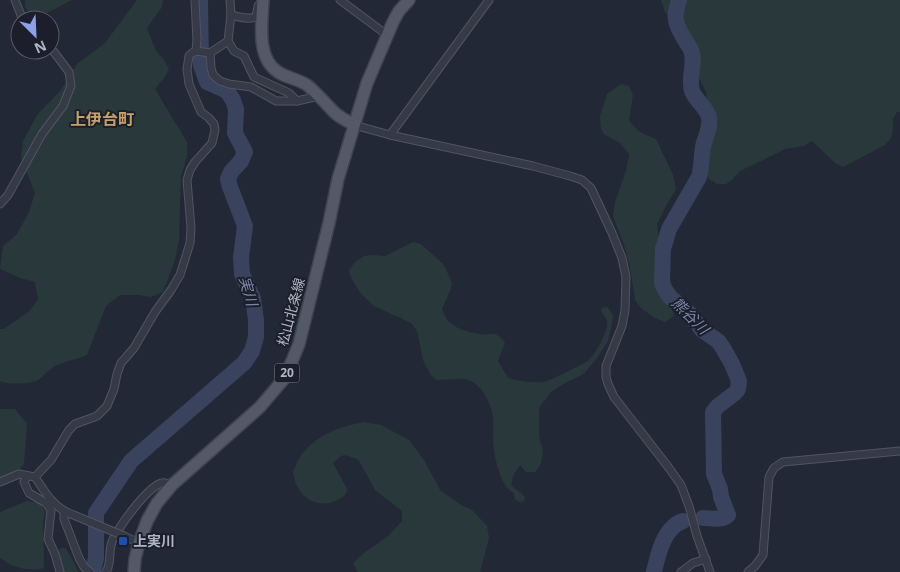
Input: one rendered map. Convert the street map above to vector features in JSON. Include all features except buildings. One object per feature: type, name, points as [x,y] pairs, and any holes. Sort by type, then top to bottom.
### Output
[{"type":"main road","name":"松山北条線","points":[[134,572],[139,543],[147,521],[157,503],[172,485],[260,407],[283,380],[290,366],[299,344],[338,179],[367,83],[399,11],[409,0]]},
{"type":"main road","points":[[262,3],[262,48],[271,66],[278,72],[305,84],[336,114],[354,125]]},
{"type":"street","points":[[230,0],[231,15],[228,41],[234,51],[244,56],[254,77],[289,93],[297,101]]},
{"type":"street","points":[[340,0],[387,35]]},
{"type":"street","points":[[390,135],[489,0]]},
{"type":"street","points":[[197,1],[197,51]]},
{"type":"street","points":[[231,15],[248,19],[256,17],[258,6],[262,3]]},
{"type":"street","points":[[60,572],[48,539],[51,510],[46,503],[30,493],[24,482],[51,460],[69,430],[75,424],[97,416],[107,406],[114,390],[116,374],[121,363],[134,348],[180,275],[190,243],[191,228],[187,180],[195,162],[212,143],[215,130],[214,124],[201,112],[189,84],[187,69],[189,56],[197,51],[209,53],[228,41]]},
{"type":"street","points":[[209,53],[213,75],[220,81],[251,87],[276,101],[297,101],[318,96]]},
{"type":"street","points":[[0,204],[8,195],[42,134],[63,106],[71,86],[69,72],[60,60]]},
{"type":"street","points":[[354,125],[390,135],[533,166],[582,180],[591,188],[622,258],[626,277],[625,310],[622,326],[606,366],[608,384],[614,397],[681,485],[710,572]]},
{"type":"street","points":[[748,572],[763,555],[769,476],[774,468],[783,462],[900,450]]},
{"type":"street","points":[[0,482],[18,474],[31,477],[48,497],[68,513],[139,543]]},
{"type":"street","points":[[106,572],[109,567],[111,544],[122,524],[152,489],[162,483],[172,485]]},
{"type":"street","points":[[68,513],[64,519],[79,558],[84,568],[89,572]]},
{"type":"street","points":[[681,572],[693,563],[706,559]]},
{"type":"shaded area","points":[[25,0],[72,0],[53,10],[27,10]]},
{"type":"shaded area","points":[[137,0],[163,0],[162,7],[147,28],[156,51],[169,69],[155,89],[187,142],[187,156],[181,176],[179,241],[174,263],[163,292],[150,297],[120,295],[106,306],[87,355],[57,365],[35,381],[19,384],[0,381],[0,329],[4,329],[28,312],[38,300],[35,282],[0,269],[3,246],[17,234],[29,212],[35,193],[21,158],[23,141],[37,115],[61,90],[77,64],[105,43]]},
{"type":"shaded area","points":[[661,0],[900,0],[900,112],[897,112],[893,119],[891,138],[885,145],[843,167],[835,163],[812,141],[804,146],[785,149],[740,171],[726,184],[717,184],[709,179],[703,168],[709,126],[706,92],[698,76],[694,59],[665,12]]},
{"type":"shaded area","points":[[621,84],[629,86],[633,95],[629,120],[631,124],[638,130],[656,139],[673,175],[676,189],[657,224],[665,290],[674,316],[665,322],[642,309],[635,300],[630,267],[613,216],[615,202],[626,171],[629,154],[620,143],[604,134],[601,129],[600,116],[607,94]]},
{"type":"shaded area","points":[[413,242],[421,244],[444,265],[452,283],[442,309],[447,320],[458,328],[467,331],[480,334],[494,334],[505,343],[498,361],[508,378],[526,382],[543,382],[586,362],[595,352],[606,330],[607,321],[601,311],[602,308],[607,307],[613,315],[608,341],[597,358],[584,374],[551,392],[539,408],[539,437],[543,450],[541,464],[535,472],[526,472],[520,465],[514,474],[511,484],[522,493],[525,497],[524,501],[519,502],[515,499],[514,493],[506,486],[500,474],[493,445],[492,411],[484,393],[475,384],[464,379],[436,380],[430,374],[423,360],[417,331],[411,323],[374,306],[361,294],[351,278],[349,270],[355,262],[364,256],[385,256]]},
{"type":"shaded area","points":[[0,409],[15,409],[27,424],[24,464],[19,470],[0,478]]},
{"type":"shaded area","points":[[364,422],[381,425],[409,440],[424,460],[440,490],[461,505],[472,510],[487,526],[489,538],[480,572],[358,572],[353,563],[388,536],[402,521],[402,511],[375,490],[357,459],[345,455],[333,463],[347,489],[346,494],[334,502],[320,503],[308,499],[298,488],[293,472],[308,447],[322,436],[346,426]]},
{"type":"shaded area","points":[[27,501],[40,503],[45,511],[43,522],[44,568],[32,570],[21,568],[0,558],[0,512]]},
{"type":"shaded area","points":[[60,548],[66,548],[79,572],[64,572],[59,553]]},
{"type":"waterway","name":"実川","points":[[93,572],[96,558],[96,513],[131,461],[244,363],[252,351],[256,337],[253,298],[242,274],[241,258],[245,226],[228,179],[245,152],[235,133],[236,109],[233,100],[227,91],[207,82],[201,65],[200,0]]},
{"type":"waterway","name":"熊谷川","points":[[679,0],[676,21],[692,53],[692,91],[708,113],[709,125],[703,147],[699,177],[669,229],[663,249],[662,283],[670,297],[690,314],[702,330],[718,341],[732,364],[739,381],[738,389],[735,393],[713,412],[714,474],[728,515],[720,519],[703,518]]},
{"type":"waterway","name":"熊谷川","points":[[654,572],[663,542],[671,529],[683,521]]},
{"type":"place","name":"上実川","points":[[123,541]]},
{"type":"district","name":"上伊台町","points":[[102,119]]}]
